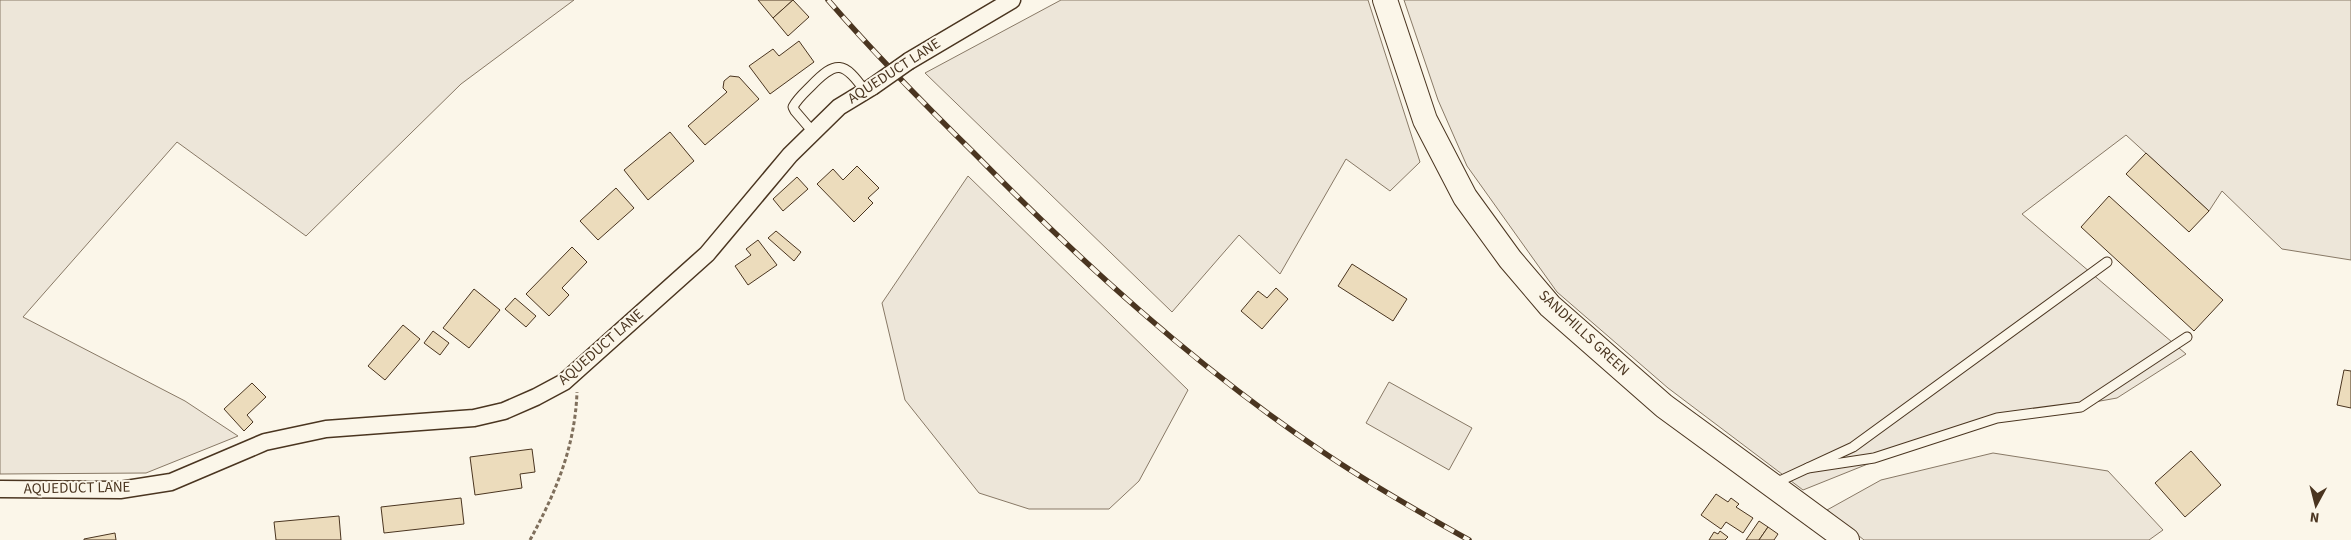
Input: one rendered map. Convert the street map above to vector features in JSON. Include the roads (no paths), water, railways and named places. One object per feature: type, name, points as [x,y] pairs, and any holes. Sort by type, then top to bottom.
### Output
[{"type":"street","name":"AQUEDUCT LANE","points":[[0,489],[120,490],[171,482],[274,440],[326,429],[474,418],[504,411],[536,397],[564,382],[707,254],[772,175],[839,107],[909,61],[1012,0]]},
{"type":"street","name":"SANDHILLS GREEN","points":[[1385,0],[1425,120],[1465,197],[1510,259],[1550,306],[1664,406],[1845,539]]},
{"type":"lane","points":[[813,132],[794,107],[826,70],[836,66],[845,68],[869,89]]},
{"type":"lane","points":[[1772,484],[1853,447],[2107,262]]},
{"type":"lane","points":[[1808,468],[1874,458],[1997,418],[2080,407],[2187,337]]},
{"type":"railway","points":[[828,0],[900,78],[1014,194],[1097,272],[1183,347],[1273,417],[1320,450],[1375,486],[1469,540]]}]
